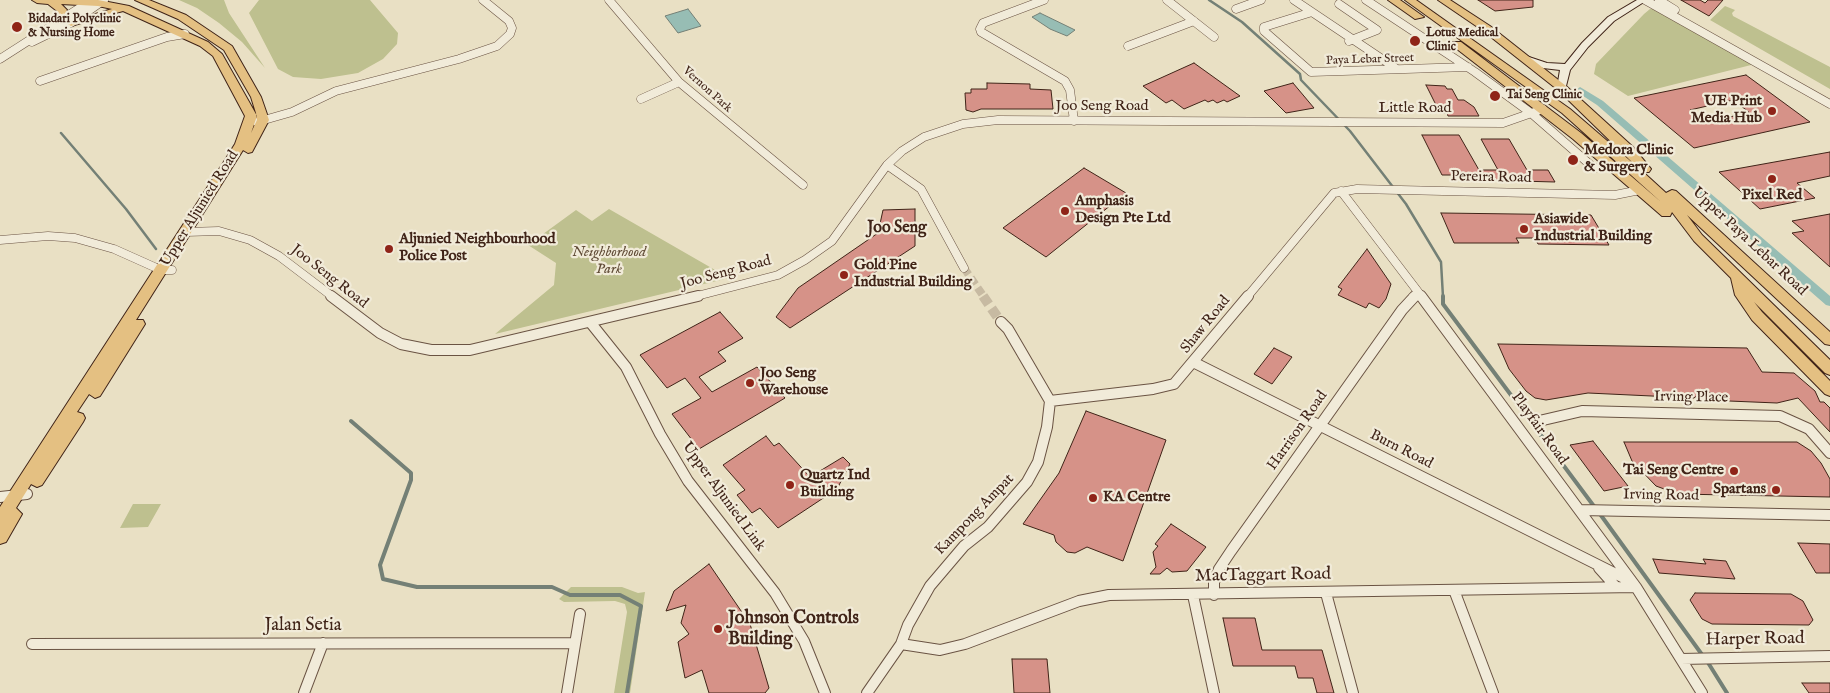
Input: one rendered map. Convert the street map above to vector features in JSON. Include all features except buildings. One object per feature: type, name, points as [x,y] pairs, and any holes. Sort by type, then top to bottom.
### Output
[{"type":"main road","points":[[36,0],[95,2],[124,8],[170,33],[185,34],[211,48],[217,54],[245,103],[251,116],[250,123]]},
{"type":"main road","points":[[143,0],[182,16],[228,48],[256,97],[263,120]]},
{"type":"main road","name":"Upper Paya Lebar Road","points":[[1393,0],[1487,66],[1543,109],[1698,238],[1830,369]]},
{"type":"main road","name":"Upper Paya Lebar Road","points":[[1410,0],[1566,111],[1675,208],[1698,238]]},
{"type":"main road","name":"Upper Paya Lebar Road","points":[[1423,0],[1535,80],[1644,169],[1830,340]]},
{"type":"main road","name":"Upper Paya Lebar Road","points":[[1443,0],[1486,28],[1562,88],[1629,150],[1644,169]]},
{"type":"main road","points":[[1562,88],[1563,75],[1585,44],[1611,19],[1644,0]]},
{"type":"main road","points":[[51,1],[62,10],[56,22]]},
{"type":"main road","points":[[71,23],[124,8]]},
{"type":"main road","points":[[1526,59],[1546,66],[1568,67]]},
{"type":"main road","name":"Upper Aljunied Road","points":[[191,232],[248,149],[263,120]]},
{"type":"main road","name":"Upper Aljunied Road","points":[[0,537],[22,494],[191,232],[242,144],[250,123]]},
{"type":"main road","points":[[1737,278],[1742,295],[1757,316],[1830,390]]},
{"type":"main road","name":"Upper Aljunied Road","points":[[0,520],[22,494]]},
{"type":"street","points":[[250,123],[292,112],[336,91],[459,59],[498,46],[510,34],[512,28],[510,21],[483,0]]},
{"type":"street","name":"Vernon Park","points":[[609,0],[679,82],[803,185]]},
{"type":"street","points":[[1044,0],[984,23],[980,29],[981,32],[1065,81],[1070,90],[1074,120]]},
{"type":"street","points":[[1167,0],[1214,37]]},
{"type":"street","points":[[1236,8],[1261,0]]},
{"type":"street","points":[[1294,0],[1397,70]]},
{"type":"street","points":[[1366,0],[1468,67],[1531,114],[1594,168],[1601,167],[1607,162]]},
{"type":"street","points":[[1644,0],[1761,66],[1770,68],[1830,104]]},
{"type":"street","points":[[1659,0],[1767,64],[1770,68]]},
{"type":"street","points":[[0,59],[56,22],[95,2]]},
{"type":"street","points":[[18,48],[71,23],[95,2]]},
{"type":"street","points":[[1339,4],[1376,29],[1376,32],[1351,40]]},
{"type":"street","name":"Paya Lebar Street","points":[[1312,12],[1265,25],[1264,31],[1306,70],[1316,74],[1487,66]]},
{"type":"street","points":[[1128,46],[1194,21]]},
{"type":"street","points":[[40,81],[170,33]]},
{"type":"street","points":[[641,100],[679,82]]},
{"type":"street","name":"Little Road","points":[[1284,123],[1503,123],[1543,109]]},
{"type":"street","name":"Joo Seng Road","points":[[191,232],[219,231],[250,240],[280,256],[380,333],[414,347],[446,351],[470,350],[778,275],[805,260],[832,241],[845,226],[888,165],[918,140],[963,124],[998,120],[1284,123]]},
{"type":"street","points":[[888,165],[921,189],[964,268]]},
{"type":"street","name":"Pereira Road","points":[[1341,191],[1404,190],[1615,195],[1640,190]]},
{"type":"street","name":"Playfair Road","points":[[1341,191],[1586,510],[1636,586],[1702,693]]},
{"type":"street","name":"Shaw Road","points":[[1050,401],[1154,389],[1174,384],[1330,197],[1341,191]]},
{"type":"street","points":[[0,240],[48,236],[75,238],[167,270]]},
{"type":"street","name":"Harrison Road","points":[[1214,595],[1214,582],[1219,569],[1402,310],[1414,296],[1421,295]]},
{"type":"street","name":"Upper Aljunied Link","points":[[590,322],[626,367],[660,434],[688,481],[775,593],[789,615],[804,641],[825,693]]},
{"type":"street","points":[[1001,322],[1008,329],[1050,401]]},
{"type":"street","name":"Burn Road","points":[[1194,362],[1595,564],[1619,574],[1636,586]]},
{"type":"street","name":"Kampong Ampat","points":[[867,693],[901,644],[908,625],[930,586],[964,546],[988,527],[1028,482],[1038,462],[1047,427],[1050,401]]},
{"type":"street","name":"Irving Place","points":[[1539,420],[1593,411],[1780,416],[1809,429],[1830,453]]},
{"type":"street","points":[[0,497],[22,494]]},
{"type":"street","name":"Irving Road","points":[[1586,510],[1830,515]]},
{"type":"street","name":"Burn Road","points":[[1595,564],[1610,578],[1616,587]]},
{"type":"street","name":"MacTaggart Road","points":[[901,644],[940,650],[965,644],[1079,601],[1109,595],[1214,595],[1636,586]]},
{"type":"street","points":[[1454,590],[1493,693]]},
{"type":"street","points":[[1326,593],[1354,693]]},
{"type":"street","points":[[1193,595],[1214,693]]},
{"type":"street","points":[[567,693],[580,614]]},
{"type":"street","points":[[304,693],[323,643]]},
{"type":"street","name":"Jalan Setia","points":[[32,644],[574,643]]},
{"type":"street","name":"Harper Road","points":[[1681,658],[1830,656]]},
{"type":"green space","points":[[179,0],[224,0],[229,13],[265,68],[242,42],[219,23],[197,8]]},
{"type":"green space","points":[[259,0],[370,0],[398,33],[397,44],[383,59],[358,73],[321,79],[293,77],[278,69],[249,13]]},
{"type":"green space","points":[[1725,6],[1735,10],[1732,13],[1733,16],[1830,67],[1830,89],[1710,20]]},
{"type":"green space","points":[[1650,9],[1656,9],[1755,64],[1628,96],[1594,74],[1596,64]]},
{"type":"green space","name":"Neighborhood Park","points":[[609,209],[729,278],[495,334],[554,285],[556,263],[528,245],[576,210],[592,221]]},
{"type":"green space","points":[[133,504],[161,504],[148,527],[120,528]]},
{"type":"green space","points":[[571,587],[622,587],[638,593],[645,592],[630,693],[614,693],[627,612],[625,604],[615,601],[564,602],[559,599]]},
{"type":"water","points":[[688,9],[701,26],[678,33],[665,16]]},
{"type":"water","points":[[1040,13],[1075,30],[1067,36],[1050,29],[1032,17]]},
{"type":"waterway","points":[[1209,0],[1242,22],[1300,74],[1301,80],[1350,131],[1406,204],[1441,262],[1443,297]]},
{"type":"waterway","points":[[1580,90],[1600,103],[1830,302]]},
{"type":"waterway","points":[[61,133],[126,209],[156,249]]},
{"type":"waterway","points":[[1443,297],[1443,304],[1596,509]]},
{"type":"waterway","points":[[351,421],[411,473],[411,480],[380,565],[383,579],[417,587],[552,587],[570,595],[620,595],[641,606],[627,693]]},
{"type":"waterway","points":[[1600,514],[1703,656]]},
{"type":"waterway","points":[[1707,661],[1727,693]]},
{"type":"tunnel","points":[[964,268],[984,297]]},
{"type":"tunnel","points":[[983,296],[1001,322]]},
{"type":"place","name":"Bidadari Polyclinic & Nursing Home","points":[[17,27]]},
{"type":"place","name":"Lotus Medical Clinic","points":[[1415,41]]},
{"type":"place","name":"Tai Seng Clinic","points":[[1495,96]]},
{"type":"place","name":"UE Print Media Hub","points":[[1772,111]]},
{"type":"place","name":"Medora Clinic & Surgery","points":[[1573,160]]},
{"type":"place","name":"Pixel Red","points":[[1772,179]]},
{"type":"place","name":"Amphasis Design Pte Ltd","points":[[1065,211]]},
{"type":"place","name":"Asiawide Industrial Building","points":[[1524,229]]},
{"type":"place","name":"Aljunied Neighbourhood Police Post","points":[[389,249]]},
{"type":"place","name":"Gold Pine Industrial Building","points":[[844,275]]},
{"type":"place","name":"Joo Seng Warehouse","points":[[750,383]]},
{"type":"place","name":"Tai Seng Centre","points":[[1734,471]]},
{"type":"place","name":"Quartz Ind Building","points":[[790,485]]},
{"type":"place","name":"Spartans","points":[[1776,490]]},
{"type":"place","name":"KA Centre","points":[[1093,498]]},
{"type":"place","name":"Johnson Controls Building","points":[[718,629]]},
{"type":"district","name":"Joo Seng","points":[[897,229]]}]
